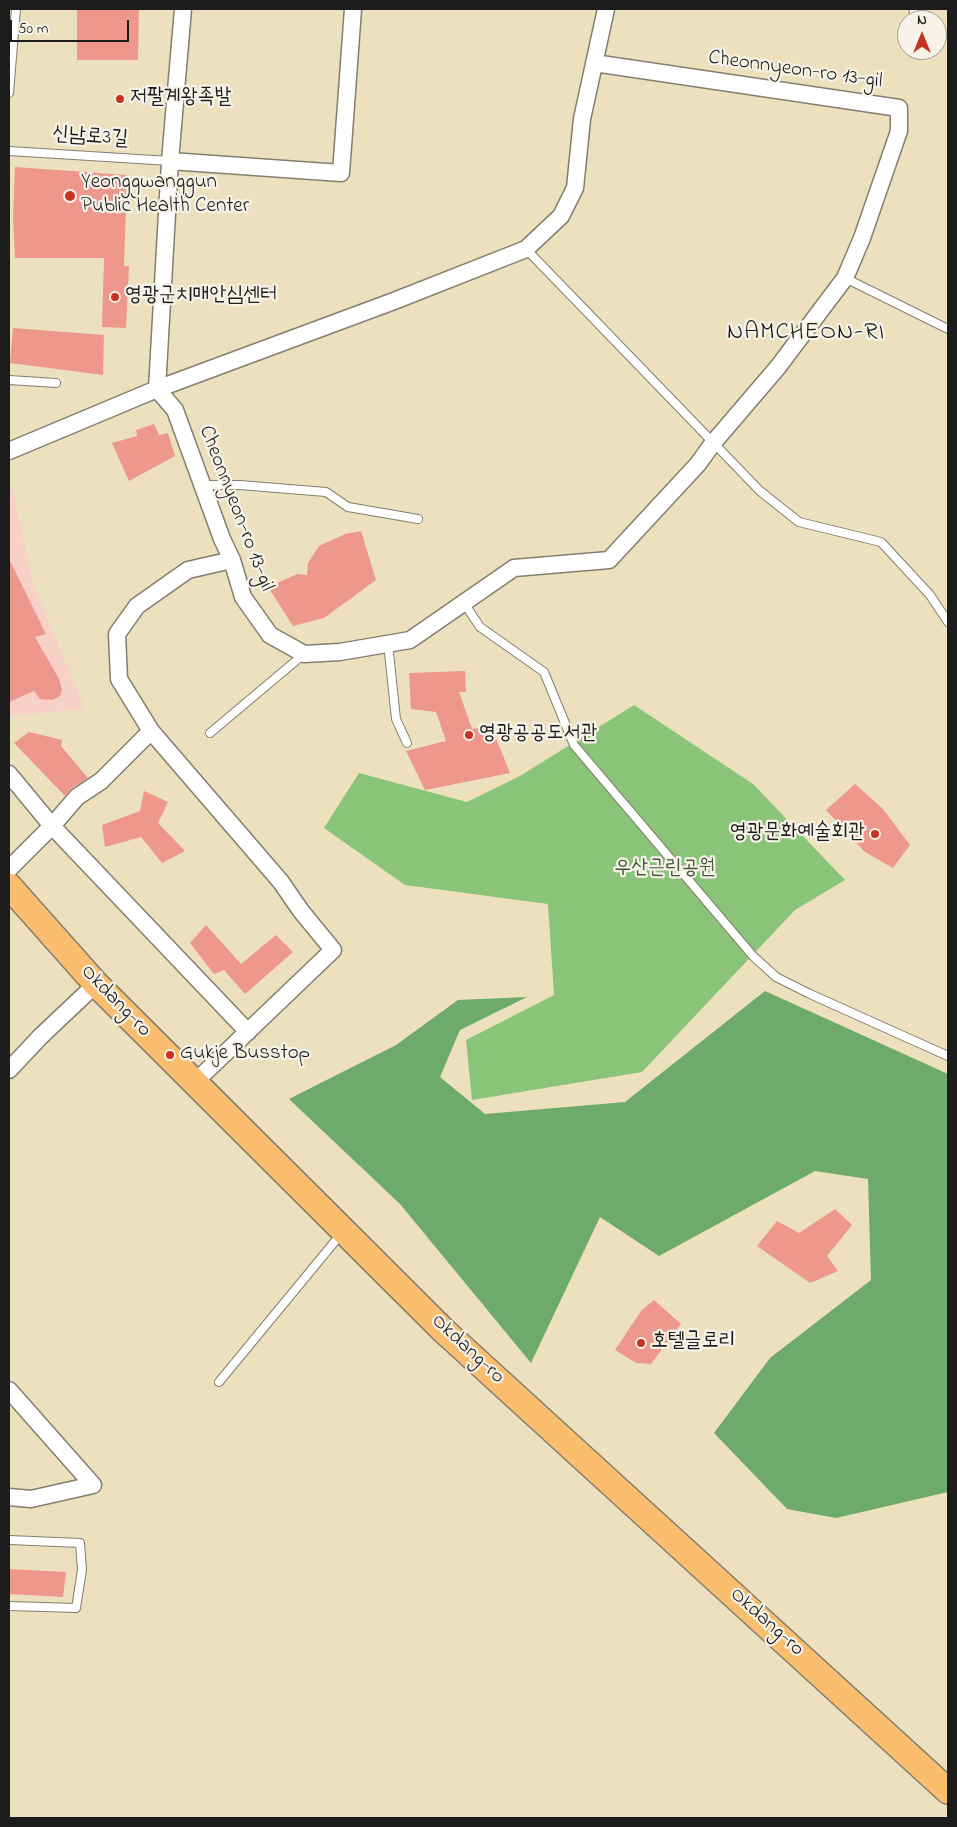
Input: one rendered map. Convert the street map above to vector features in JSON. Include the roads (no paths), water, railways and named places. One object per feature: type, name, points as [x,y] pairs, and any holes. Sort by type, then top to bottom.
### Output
[{"type":"main road","name":"Okdang-ro","points":[[9,886],[96,984],[451,1336],[862,1710],[948,1791]]},
{"type":"street","points":[[157,389],[170,161],[183,9]]},
{"type":"street","points":[[170,161],[341,173],[353,9]]},
{"type":"street","points":[[9,450],[157,389],[394,301],[526,249],[561,216],[575,188],[582,119],[606,9]]},
{"type":"street","name":"Cheonnyeon-ro 13-gil","points":[[157,389],[175,410],[222,539],[232,560],[243,597],[270,635],[304,654],[340,652],[410,640],[514,568],[609,560],[698,464],[712,443],[778,367],[845,278],[862,238],[899,131],[899,108],[594,63]]},
{"type":"street","points":[[195,1082],[333,950],[301,911],[281,882],[151,731],[119,679],[117,634],[137,606],[188,570],[232,560]]},
{"type":"street","points":[[9,869],[52,826],[77,797],[101,781],[151,731]]},
{"type":"street","points":[[9,774],[52,826],[248,1032]]},
{"type":"street","points":[[9,1070],[40,1037],[96,984]]},
{"type":"street","points":[[9,1390],[94,1485],[31,1499],[9,1497]]},
{"type":"lane","points":[[9,93],[16,9]]},
{"type":"lane","name":"신남로3길","points":[[9,151],[170,161]]},
{"type":"lane","points":[[526,249],[760,491],[799,522],[881,542],[930,595],[948,622]]},
{"type":"lane","points":[[845,278],[948,329]]},
{"type":"lane","points":[[9,380],[56,383]]},
{"type":"lane","points":[[203,485],[240,485],[326,492],[348,507],[418,519]]},
{"type":"lane","points":[[464,603],[480,627],[544,672],[574,745],[753,956],[776,977],[948,1056]]},
{"type":"lane","points":[[388,643],[396,719],[408,743]]},
{"type":"lane","points":[[210,733],[304,654]]},
{"type":"lane","points":[[219,1382],[344,1230]]},
{"type":"lane","points":[[9,1540],[80,1543],[82,1570],[76,1608],[9,1606]]},
{"type":"place","name":"저팔계왕족발","points":[[120,99]]},
{"type":"place","name":"Yeonggwanggun Public Health Center","points":[[70,196]]},
{"type":"place","name":"영광군치매안심센터","points":[[115,297]]},
{"type":"place","name":"영광공공도서관","points":[[469,735]]},
{"type":"place","name":"영광문화예술회관","points":[[875,834]]},
{"type":"place","name":"Gukje Busstop","points":[[170,1055]]},
{"type":"place","name":"호텔글로리","points":[[641,1343]]},
{"type":"district","name":"NAMCHEON-RI","points":[[806,334]]},
{"type":"park label","name":"우산근린공원","points":[[665,870]]}]
